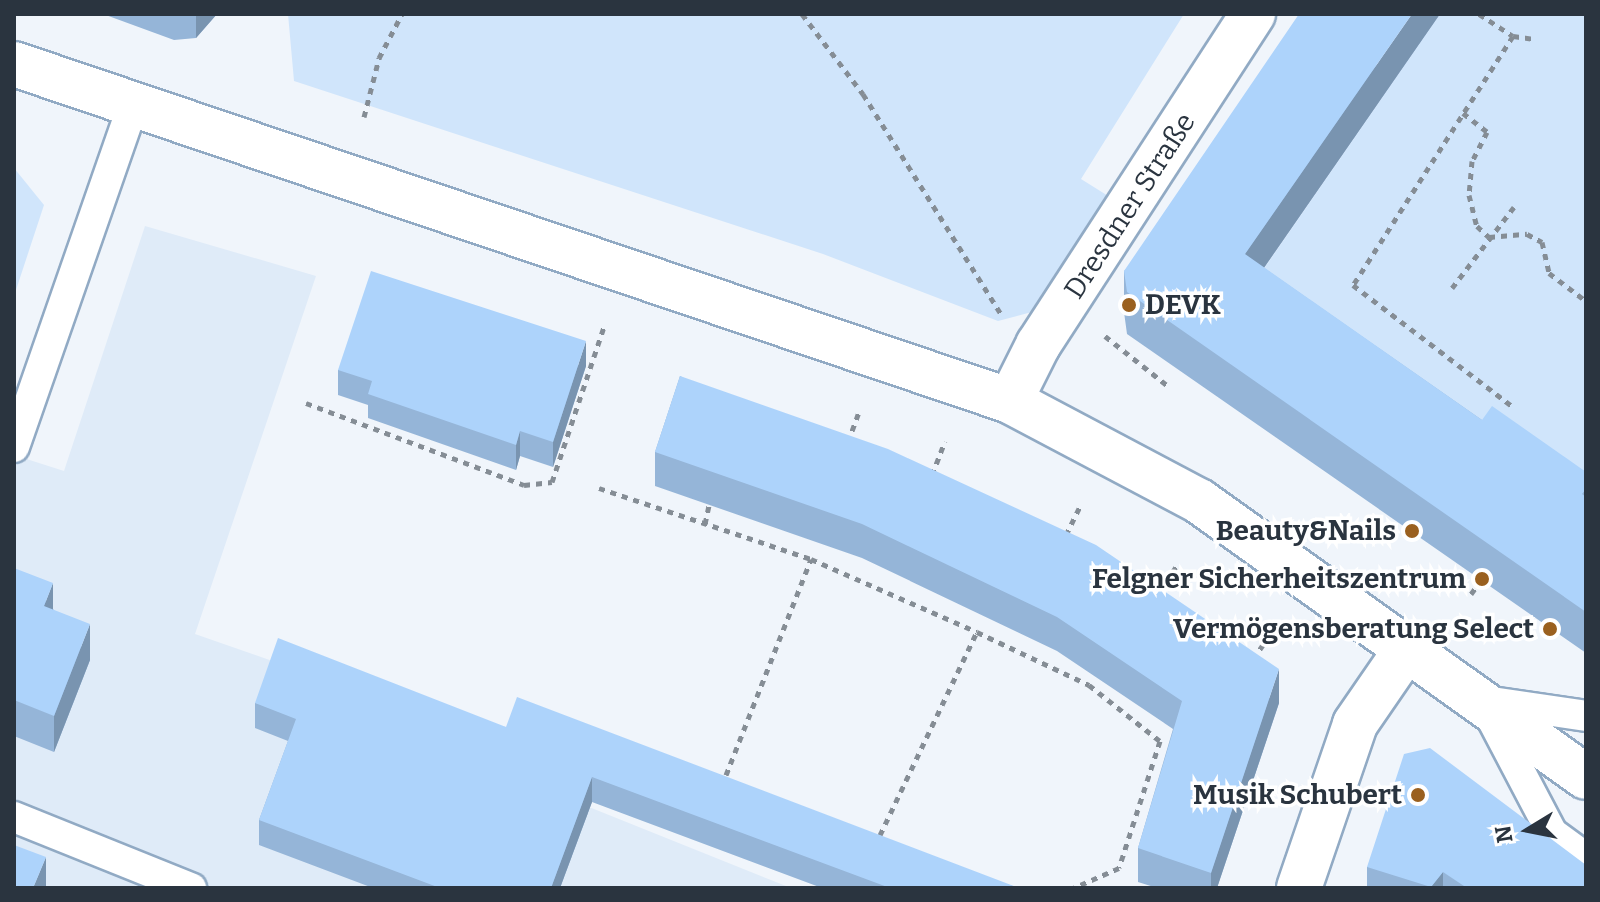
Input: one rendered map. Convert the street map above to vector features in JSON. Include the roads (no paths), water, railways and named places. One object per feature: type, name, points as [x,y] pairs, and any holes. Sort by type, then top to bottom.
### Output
[{"type":"street","name":"Dresdner Straße","points":[[1010,401],[1038,345],[1131,211],[1253,14]]},
{"type":"street","points":[[14,64],[1010,401],[1199,501],[1408,647],[1586,777]]},
{"type":"street","points":[[1299,888],[1355,724],[1408,647]]},
{"type":"lane","points":[[14,447],[133,106]]},
{"type":"lane","points":[[1483,701],[1586,716]]},
{"type":"lane","points":[[1483,701],[1552,833],[1586,858]]},
{"type":"lane","points":[[14,817],[140,877],[191,888]]},
{"type":"place","name":"DEVK","points":[[1129,305]]},
{"type":"place","name":"Beauty&Nails","points":[[1412,531]]},
{"type":"place","name":"Felgner Sicherheitszentrum","points":[[1482,579]]},
{"type":"place","name":"Vermögensberatung Select","points":[[1550,629]]},
{"type":"place","name":"Musik Schubert","points":[[1418,795]]}]
